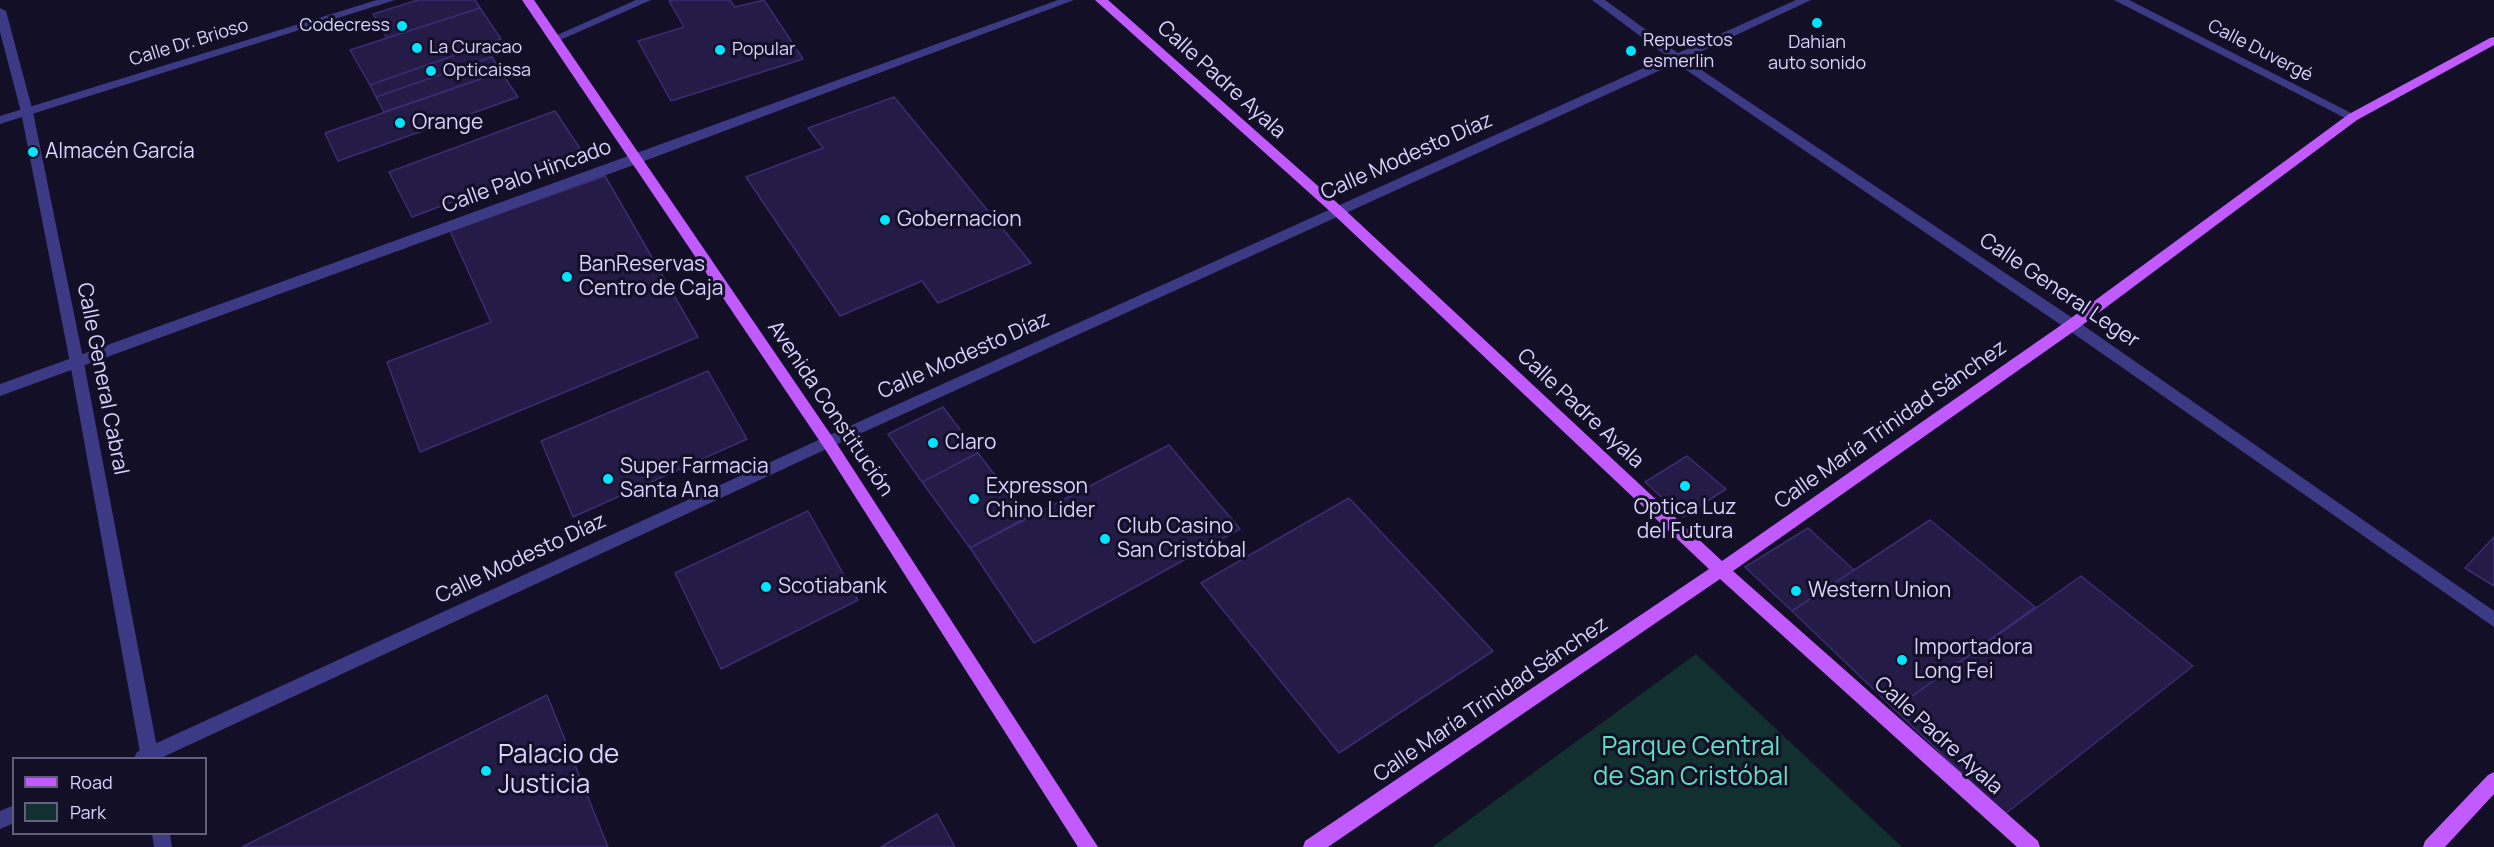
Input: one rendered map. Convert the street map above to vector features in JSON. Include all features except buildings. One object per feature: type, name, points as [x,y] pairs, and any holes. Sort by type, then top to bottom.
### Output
[{"type":"main road","name":"Avenida Constitución","points":[[528,0],[828,442],[1089,847]]},
{"type":"main road","name":"Calle Padre Ayala","points":[[1101,0],[1340,212],[1721,570],[2031,847]]},
{"type":"main road","name":"Calle María Trinidad Sánchez","points":[[1312,847],[1721,570],[2072,325],[2353,117],[2494,40]]},
{"type":"main road","points":[[2432,847],[2494,781]]},
{"type":"street","name":"Calle Dr. Brioso","points":[[0,120],[390,0]]},
{"type":"street","points":[[554,39],[645,0]]},
{"type":"street","name":"Calle Palo Hincado","points":[[0,390],[1068,0]]},
{"type":"street","name":"Calle General Leger","points":[[1598,0],[1678,59],[2072,325],[2494,620]]},
{"type":"street","name":"Calle Modesto Díaz","points":[[149,757],[828,442],[1805,0]]},
{"type":"street","name":"Calle Duvergé","points":[[2120,0],[2353,117]]},
{"type":"street","name":"Calle General Cabral","points":[[0,11],[27,112],[77,363],[147,757]]},
{"type":"green space","name":"Parque Central de San Cristóbal","points":[[1696,654],[1902,847],[1432,847]]},
{"type":"place","name":"Dahian auto sonido","points":[[1817,23]]},
{"type":"place","name":"Codecress","points":[[402,26]]},
{"type":"place","name":"La Curacao","points":[[417,48]]},
{"type":"place","name":"Popular","points":[[720,50]]},
{"type":"place","name":"Repuestos esmerlin","points":[[1631,51]]},
{"type":"place","name":"Opticaissa","points":[[431,71]]},
{"type":"place","name":"Orange","points":[[400,123]]},
{"type":"place","name":"Almacén García","points":[[33,152]]},
{"type":"place","name":"Gobernacion","points":[[885,220]]},
{"type":"place","name":"BanReservas Centro de Caja","points":[[567,277]]},
{"type":"place","name":"Claro","points":[[933,443]]},
{"type":"place","name":"Super Farmacia Santa Ana","points":[[608,479]]},
{"type":"place","name":"Optica Luz del Futura","points":[[1685,486]]},
{"type":"place","name":"Expresson Chino Lider","points":[[974,499]]},
{"type":"place","name":"Club Casino San Cristóbal","points":[[1105,539]]},
{"type":"place","name":"Scotiabank","points":[[766,587]]},
{"type":"place","name":"Western Union","points":[[1796,591]]},
{"type":"place","name":"Importadora Long Fei","points":[[1902,660]]},
{"type":"place","name":"Palacio de Justicia","points":[[486,771]]}]
